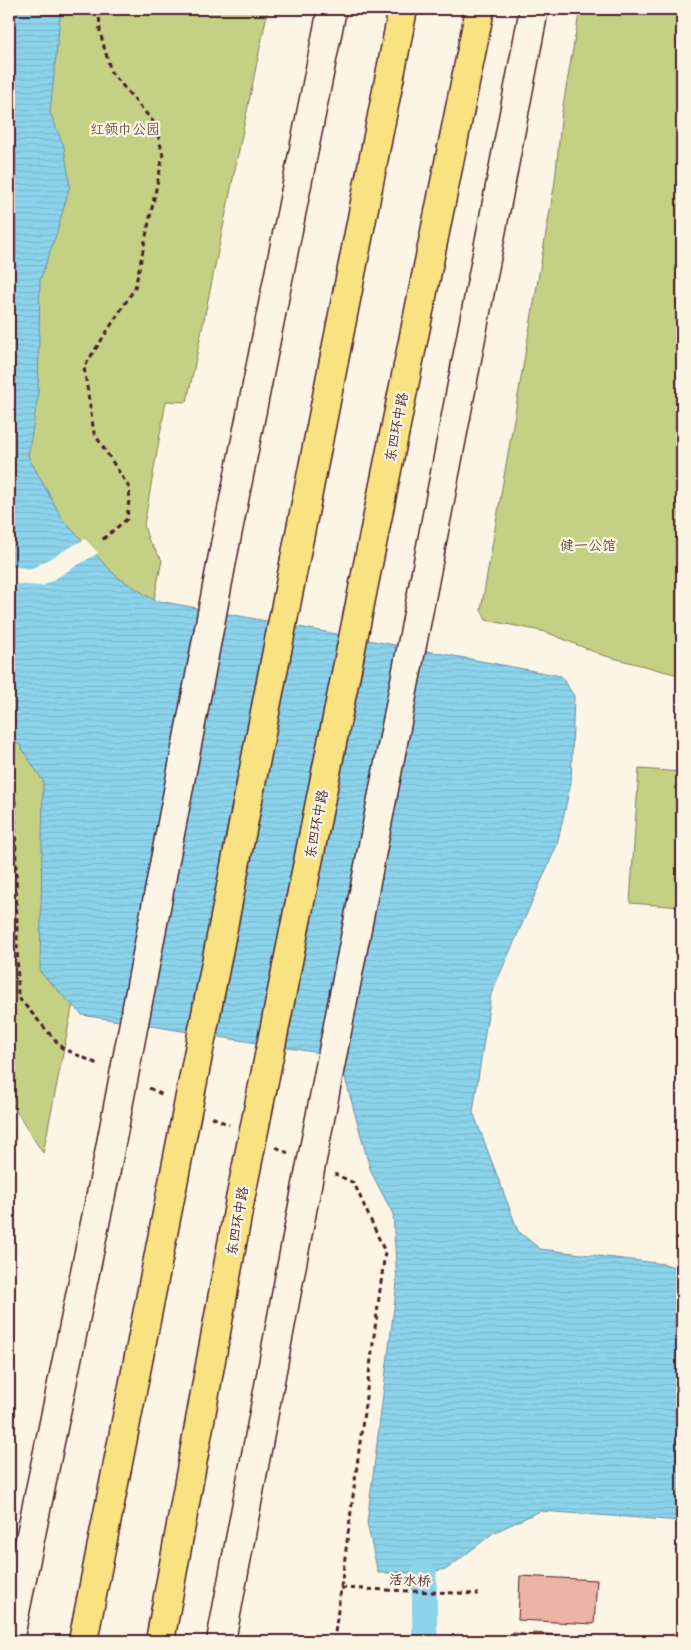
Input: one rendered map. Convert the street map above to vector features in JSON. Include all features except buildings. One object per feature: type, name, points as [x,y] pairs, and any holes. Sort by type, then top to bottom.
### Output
[{"type":"highway","points":[[83,1641],[403,9]]},
{"type":"highway","name":"东四环中路","points":[[160,1641],[168,1606],[240,1200],[480,9]]},
{"type":"highway","points":[[70,1641],[93,1591]]},
{"type":"highway","points":[[168,1606],[168,1641]]},
{"type":"street","points":[[9,1641],[105,1175],[224,545],[332,9]]},
{"type":"street","points":[[221,1641],[534,9]]},
{"type":"path","points":[[99,9],[100,32],[111,72],[156,125],[163,156],[135,288],[84,367],[94,433],[130,489],[126,519],[102,540]]},
{"type":"path","name":"活水桥","points":[[341,1588],[478,1594]]},
{"type":"green space","name":"红领巾公园","points":[[9,9],[268,9],[187,402],[166,401],[144,525],[148,539],[162,560],[43,1153],[9,1100]]},
{"type":"green space","name":"健一公馆","points":[[580,9],[682,9],[682,676],[602,655],[546,632],[486,620],[481,610],[555,181],[562,111]]},
{"type":"green space","points":[[639,769],[682,772],[682,907],[630,903]]},
{"type":"water","points":[[9,9],[61,9],[50,112],[64,147],[70,185],[57,232],[40,280],[38,396],[28,456],[63,520],[116,576],[154,600],[561,676],[574,696],[571,783],[557,845],[491,994],[473,1112],[518,1231],[540,1249],[665,1264],[682,1270],[682,1521],[540,1511],[493,1533],[447,1569],[424,1573],[378,1573],[367,1523],[397,1283],[393,1214],[371,1172],[339,1056],[82,1015],[40,972],[43,781],[19,744],[9,743]]},
{"type":"pier","points":[[85,539],[98,553],[43,586],[9,584],[9,566],[31,569]]},
{"type":"waterway","points":[[424,1573],[425,1641]]}]
